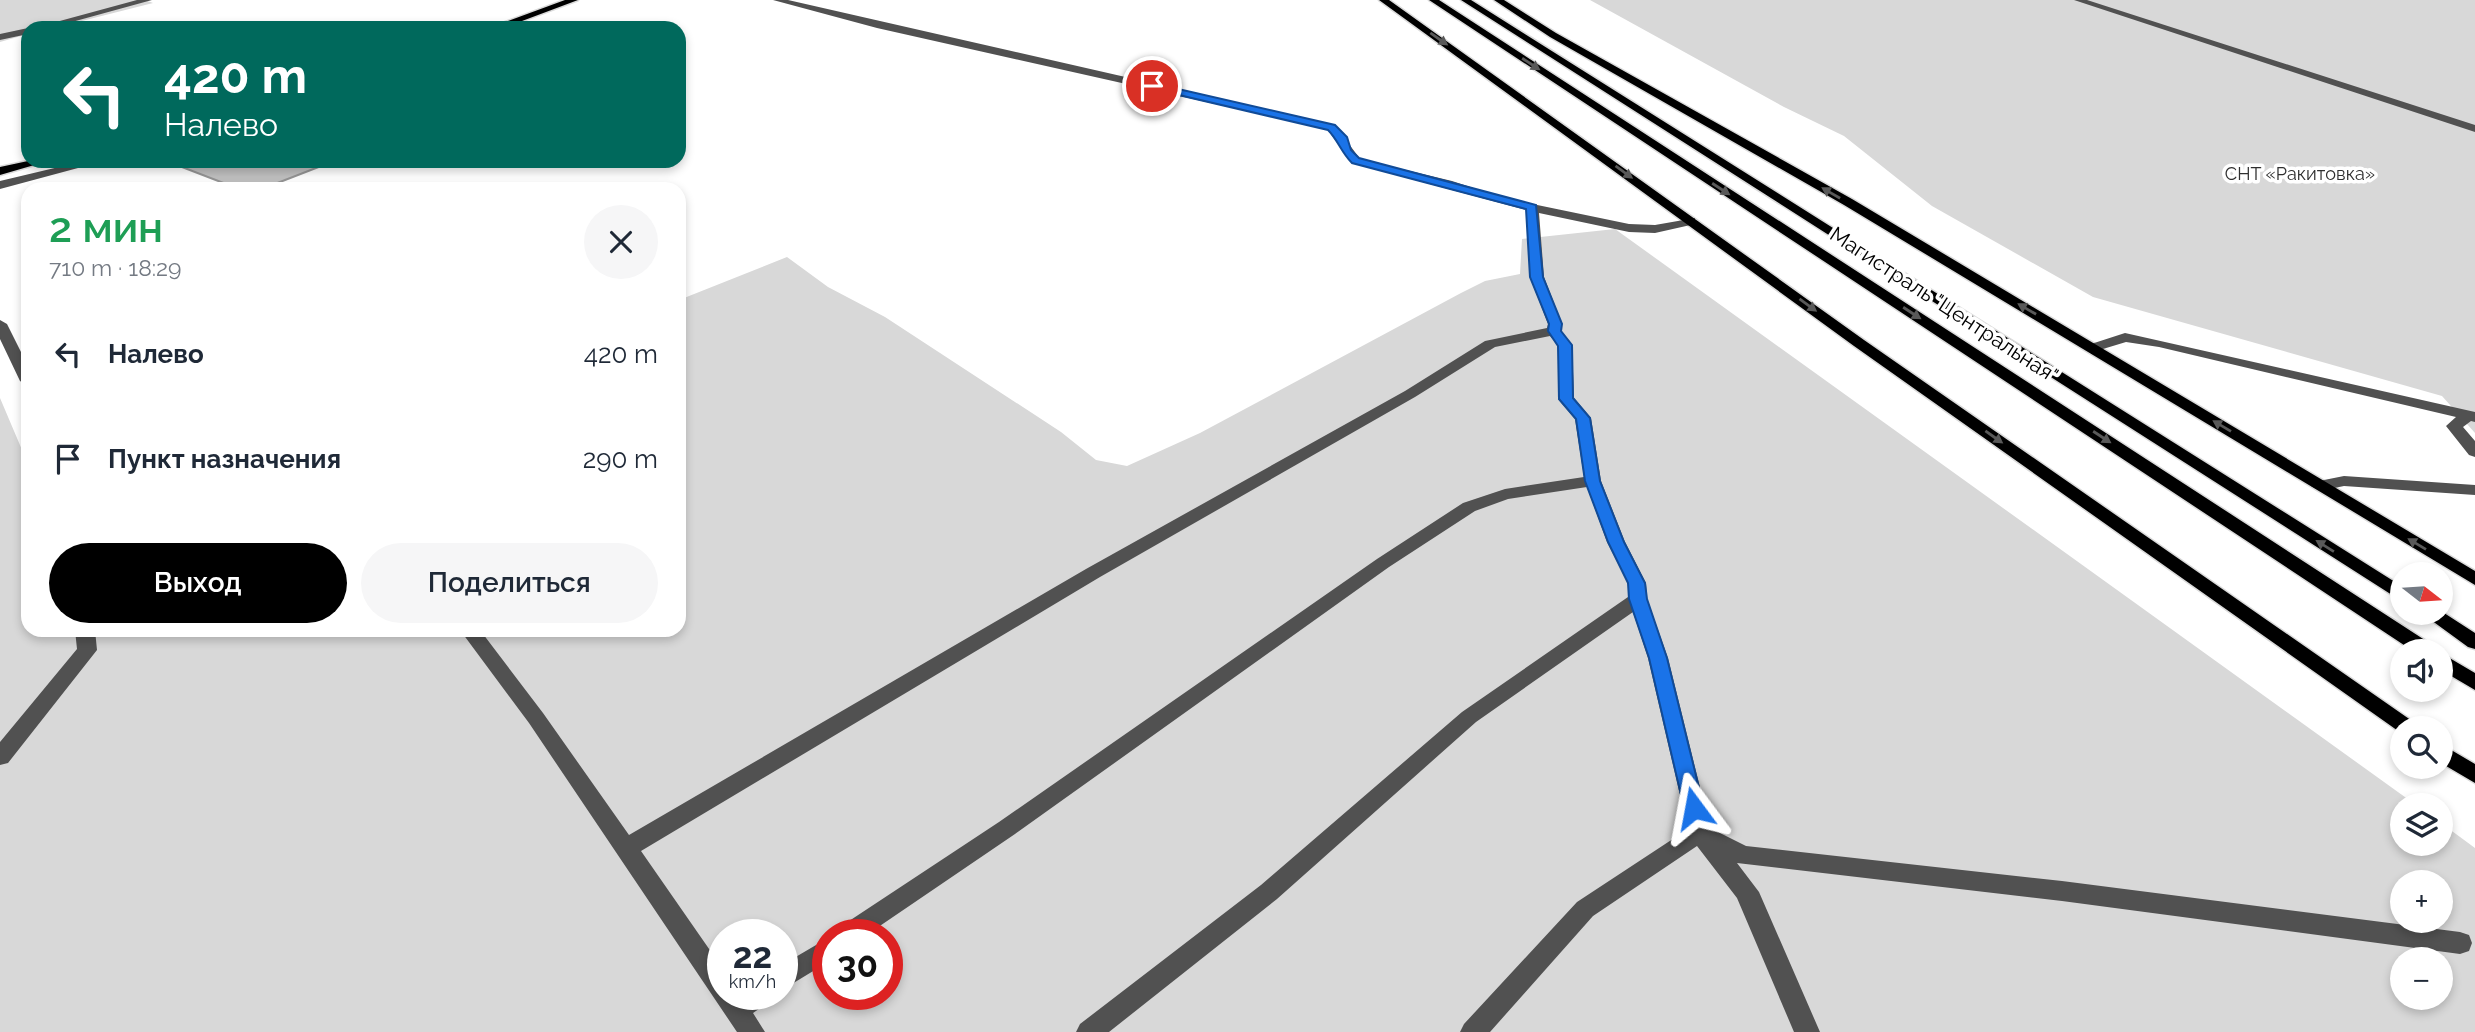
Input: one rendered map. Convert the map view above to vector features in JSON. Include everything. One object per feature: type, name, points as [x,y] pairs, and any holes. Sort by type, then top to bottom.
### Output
[{"type":"main road","points":[[514,21],[574,0]]},
{"type":"main road","points":[[1383,0],[2390,716]]},
{"type":"main road","name":"Магистраль \"Центральная\"","points":[[1433,0],[2409,639]]},
{"type":"main road","name":"Магистраль \"Центральная\"","points":[[1465,0],[2390,588]]},
{"type":"main road","points":[[1497,0],[2093,348],[2475,579]]},
{"type":"main road","points":[[0,171],[21,166]]},
{"type":"main road","points":[[2449,625],[2475,642]]},
{"type":"main road","points":[[2453,668],[2475,683]]},
{"type":"main road","points":[[2453,760],[2475,775]]},
{"type":"street","points":[[66,21],[148,0]]},
{"type":"street","points":[[777,0],[1331,127],[1343,139],[1346,151],[1356,161],[1532,207],[1629,228],[1655,229],[1691,221]]},
{"type":"street","points":[[2078,0],[2475,130]]},
{"type":"street","points":[[0,37],[21,32]]},
{"type":"street","points":[[0,185],[69,168]]},
{"type":"street","points":[[1532,207],[1536,277],[1555,324],[1554,331],[1565,345],[1566,399],[1583,418],[1593,481],[1616,542],[1637,583],[1638,599],[1658,658],[1700,833],[1747,892],[1807,1032]]},
{"type":"street","points":[[0,324],[21,367]]},
{"type":"street","points":[[627,848],[1093,573],[1410,394],[1490,344],[1554,331]]},
{"type":"street","points":[[2093,348],[2125,338],[2159,342],[2472,416]]},
{"type":"street","points":[[2472,416],[2454,426],[2475,452]]},
{"type":"street","points":[[871,919],[1007,828],[1383,563],[1469,507],[1505,494],[1593,481]]},
{"type":"street","points":[[2320,486],[2344,481],[2475,490]]},
{"type":"street","points":[[1090,1032],[1269,892],[1469,717],[1638,599]]},
{"type":"street","points":[[0,757],[87,650],[86,637]]},
{"type":"street","points":[[475,637],[536,718],[707,967]]},
{"type":"street","points":[[1700,833],[1742,855],[2062,891],[2460,943]]},
{"type":"street","points":[[1473,1032],[1585,909],[1700,833]]},
{"type":"street","points":[[736,1010],[752,1032]]},
{"type":"green space","points":[[0,0],[145,0],[153,3],[82,21],[21,21],[21,36],[0,42]]},
{"type":"green space","name":"СНТ «Ракитовка»","points":[[1590,0],[2475,0],[2475,433],[2442,396],[2093,297],[1932,206],[1844,136],[1784,107]]},
{"type":"green space","points":[[1615,229],[2399,793],[2390,793],[2390,856],[2453,856],[2453,832],[2475,848],[2475,1032],[0,1032],[0,398],[21,448],[21,637],[686,637],[686,297],[787,257],[828,287],[885,317],[1061,432],[1096,460],[1127,466],[1200,433],[1485,281],[1520,274],[1522,239]]},
{"type":"building","points":[[185,168],[316,168],[280,182],[221,182]]},
{"type":"route","points":[[1152,86],[1331,127],[1343,139],[1346,151],[1356,161],[1532,207],[1536,277],[1555,324],[1554,331],[1565,345],[1566,399],[1583,418],[1593,481],[1616,542],[1637,583],[1638,599],[1658,658],[1694,808]]}]
